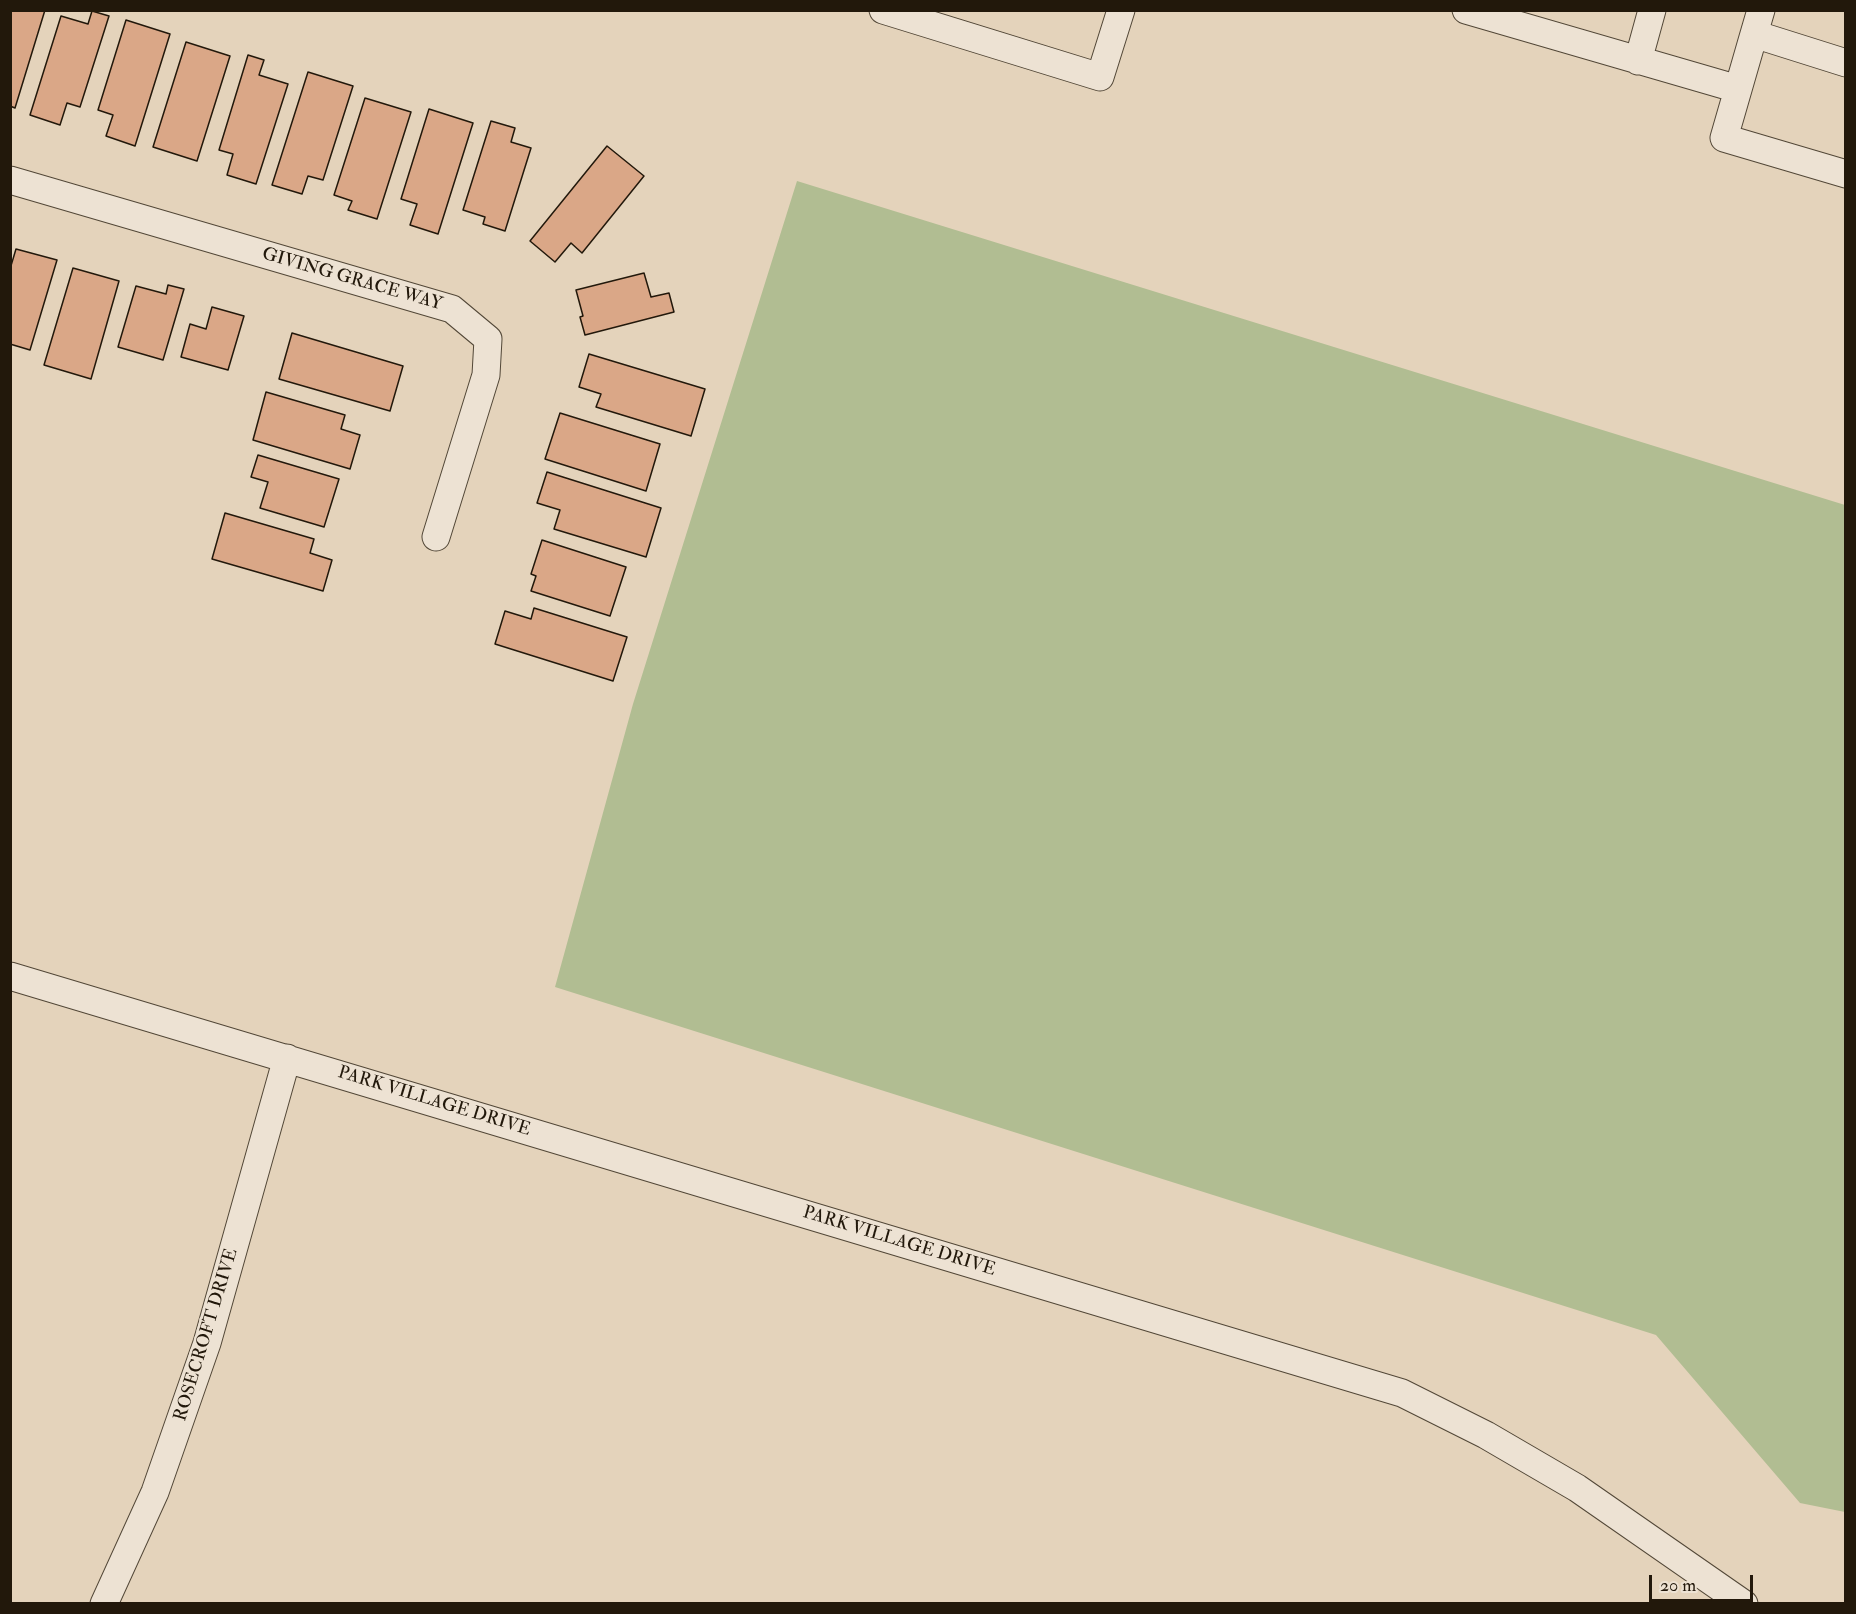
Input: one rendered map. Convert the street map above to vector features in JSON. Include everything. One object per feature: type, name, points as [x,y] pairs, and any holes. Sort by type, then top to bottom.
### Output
[{"type":"street","points":[[883,10],[1101,77],[1120,10]]},
{"type":"street","points":[[1466,10],[1738,89]]},
{"type":"street","points":[[1638,60],[1652,10]]},
{"type":"street","points":[[1845,63],[1757,22],[1724,138],[1845,174]]},
{"type":"street","name":"GIVING GRACE WAY","points":[[10,180],[452,309],[488,339],[486,375],[436,537]]},
{"type":"street","name":"PARK VILLAGE DRIVE","points":[[10,976],[1402,1393],[1486,1435],[1577,1488],[1744,1604]]},
{"type":"street","name":"ROSECROFT DRIVE","points":[[104,1604],[155,1492],[207,1343],[287,1058]]},
{"type":"green space","points":[[797,181],[1845,505],[1845,1512],[1800,1503],[1656,1335],[555,987],[633,704]]},
{"type":"building","points":[[10,10],[45,10],[15,108],[10,106]]},
{"type":"building","points":[[92,11],[109,16],[80,107],[67,103],[60,125],[30,115],[61,16],[88,24]]},
{"type":"building","points":[[126,20],[170,34],[135,146],[106,136],[113,115],[98,110]]},
{"type":"building","points":[[186,42],[230,56],[197,161],[153,147]]},
{"type":"building","points":[[248,55],[264,60],[259,75],[288,84],[256,184],[227,175],[233,154],[219,150]]},
{"type":"building","points":[[308,72],[353,86],[323,180],[308,176],[302,194],[272,185]]},
{"type":"building","points":[[365,98],[411,112],[377,219],[348,210],[352,201],[334,195]]},
{"type":"building","points":[[429,109],[473,123],[438,234],[410,225],[417,204],[401,199]]},
{"type":"building","points":[[491,121],[515,128],[511,142],[531,148],[505,231],[483,224],[485,217],[463,210]]},
{"type":"building","points":[[607,146],[644,176],[582,253],[571,243],[555,262],[530,241]]},
{"type":"building","points":[[16,249],[57,260],[30,350],[10,344],[10,269]]},
{"type":"building","points":[[73,268],[119,281],[91,379],[44,365]]},
{"type":"building","points":[[644,273],[651,297],[669,293],[674,312],[585,335],[576,290]]},
{"type":"building","points":[[168,285],[184,289],[163,360],[118,347],[136,286],[166,294]]},
{"type":"building","points":[[212,307],[244,316],[228,370],[181,357],[190,324],[206,329]]},
{"type":"building","points":[[292,333],[403,366],[390,411],[279,379]]},
{"type":"building","points":[[589,354],[705,389],[691,436],[596,407],[601,394],[579,387]]},
{"type":"building","points":[[266,392],[345,415],[341,429],[360,435],[350,469],[253,440]]},
{"type":"building","points":[[560,413],[660,444],[646,491],[545,459]]},
{"type":"building","points":[[258,455],[339,479],[324,527],[260,508],[268,482],[251,477]]},
{"type":"building","points":[[547,472],[661,508],[646,557],[554,529],[560,510],[537,503]]},
{"type":"building","points":[[225,513],[314,539],[310,553],[332,560],[323,591],[212,559]]},
{"type":"building","points":[[542,540],[626,567],[610,616],[531,591],[536,576],[531,574]]},
{"type":"building","points":[[534,608],[627,637],[613,681],[495,644],[505,611],[531,619]]}]
